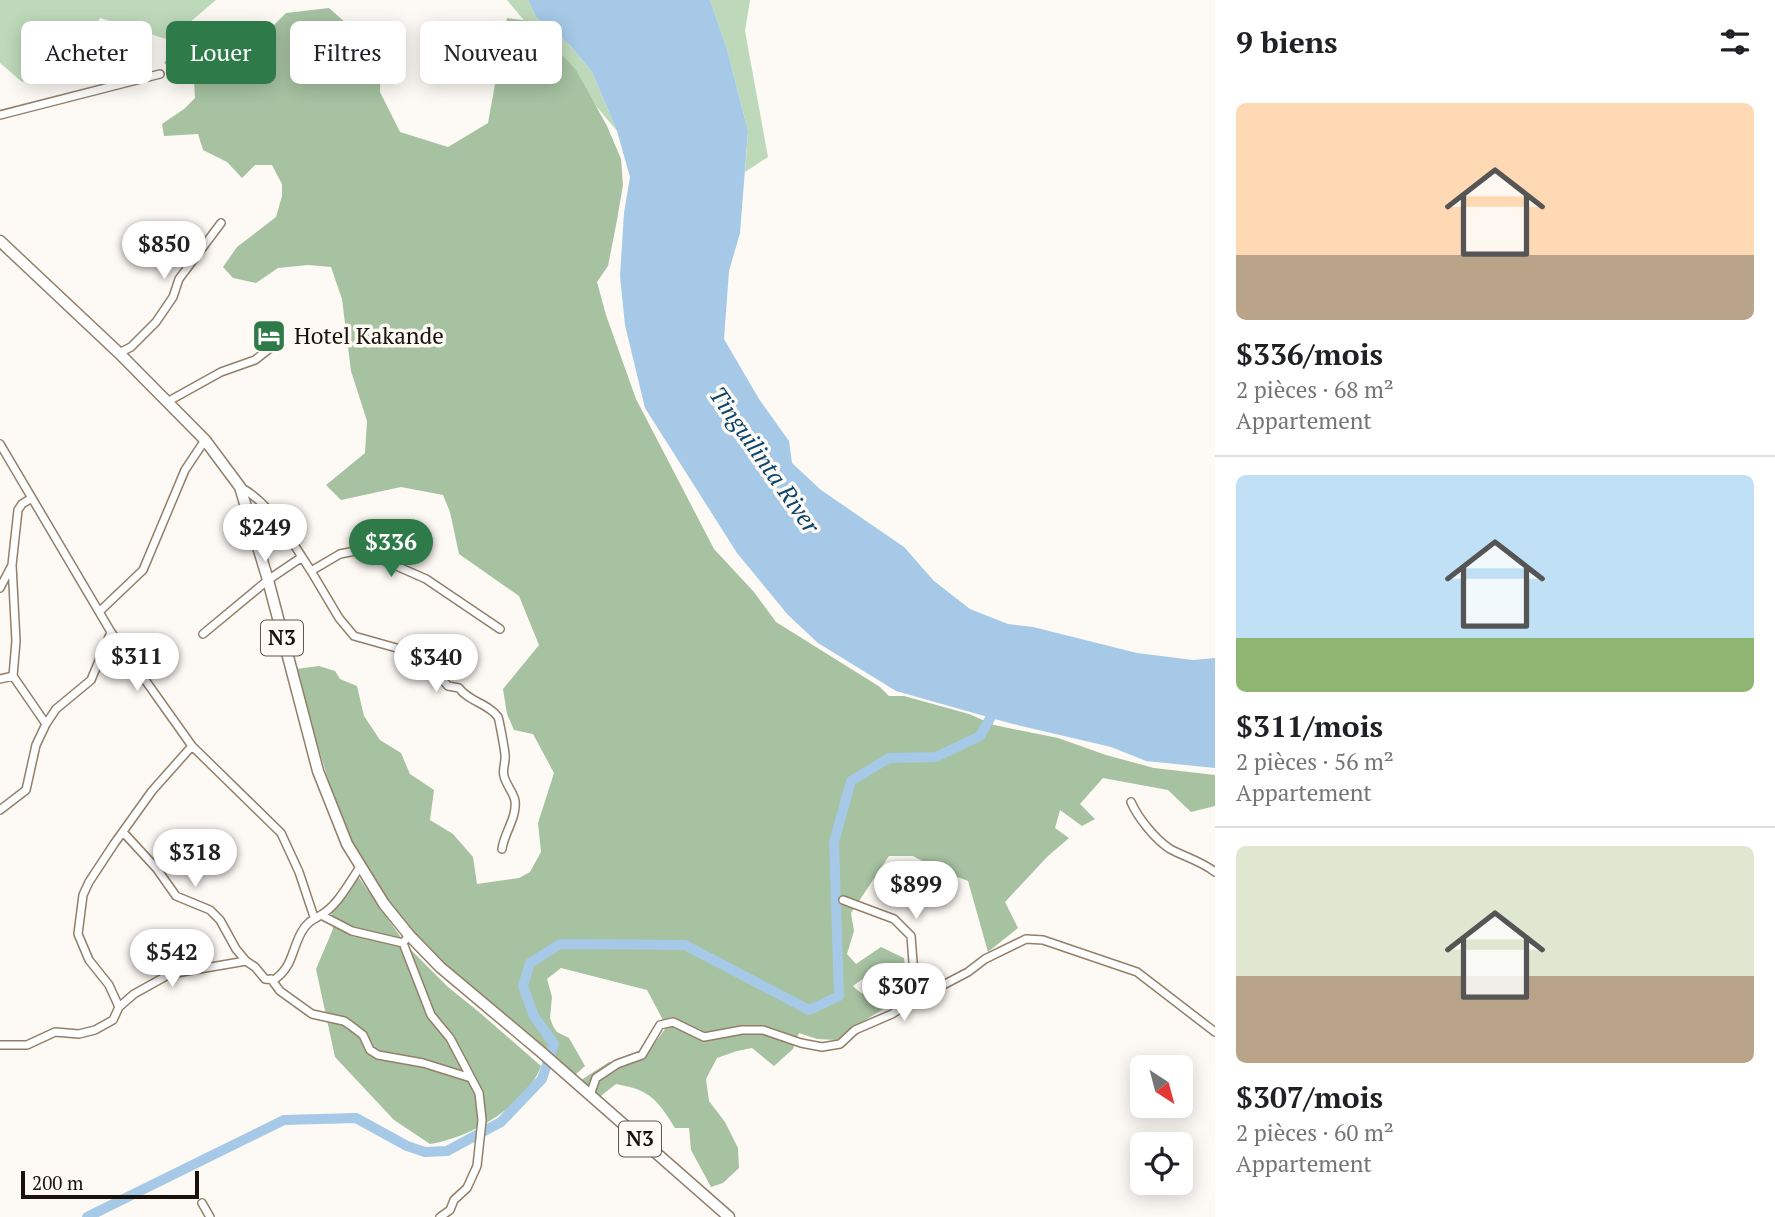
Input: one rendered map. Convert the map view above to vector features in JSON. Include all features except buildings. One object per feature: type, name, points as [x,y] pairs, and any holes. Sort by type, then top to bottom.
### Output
[{"type":"highway","name":"N3","points":[[0,241],[119,353],[205,440],[240,487],[330,806],[360,867],[406,939],[540,1051],[729,1217]]},
{"type":"street","points":[[0,116],[160,74]]},
{"type":"street","points":[[119,353],[131,347],[156,322],[173,297],[179,279],[220,223]]},
{"type":"street","points":[[167,402],[220,372],[256,360],[268,349]]},
{"type":"street","points":[[100,611],[143,570],[185,470],[205,440]]},
{"type":"street","points":[[0,444],[30,499],[111,632],[192,746],[281,833],[318,916],[352,931],[406,939],[431,1015],[450,1038],[479,1093],[482,1120],[477,1166],[467,1188],[454,1200],[450,1210],[440,1217]]},
{"type":"street","points":[[240,487],[253,494],[288,535],[339,618],[354,636],[400,649],[433,669],[448,686],[459,688],[464,695],[488,707],[500,719],[501,743],[506,754],[503,773],[506,785],[515,800],[513,819],[502,849]]},
{"type":"street","points":[[30,499],[18,510],[12,565],[16,641],[13,676],[46,724]]},
{"type":"street","points":[[311,571],[340,554],[360,550],[426,579],[500,629]]},
{"type":"street","points":[[203,634],[268,580],[302,557]]},
{"type":"street","points":[[1,585],[12,565]]},
{"type":"street","points":[[1,808],[26,790],[36,745],[46,724],[56,709],[91,680],[111,632]]},
{"type":"street","points":[[0,679],[13,676]]},
{"type":"street","points":[[119,1007],[109,985],[89,960],[78,934],[83,895],[89,882],[152,791],[192,746]]},
{"type":"street","points":[[1131,802],[1151,831],[1170,848],[1190,856],[1215,872]]},
{"type":"street","points":[[123,832],[157,869],[176,896],[210,910],[220,919],[236,949],[265,979],[274,980],[290,965],[302,931],[340,895],[360,867]]},
{"type":"street","points":[[843,900],[894,919],[911,936],[914,975],[921,996]]},
{"type":"street","points":[[590,1095],[596,1078],[617,1064],[642,1055],[660,1025],[673,1021],[704,1037],[742,1030],[763,1030],[801,1043],[822,1046],[840,1044],[855,1030],[892,1014],[968,972],[985,959],[1026,940],[1043,940],[1137,972],[1215,1032]]},
{"type":"street","points":[[0,1045],[27,1045],[55,1032],[79,1034],[95,1030],[113,1020],[119,1007],[134,994],[170,974],[246,961]]},
{"type":"street","points":[[271,979],[280,991],[312,1014],[344,1021],[350,1025],[363,1035],[370,1050],[377,1055],[423,1063],[471,1078]]},
{"type":"street","points":[[202,1203],[210,1217]]},
{"type":"green space","points":[[0,0],[216,0],[191,21],[166,21],[166,39],[152,35],[152,21],[109,21],[100,18],[98,21],[21,21],[21,81],[0,63]]},
{"type":"green space","points":[[507,0],[528,0],[541,21],[525,21]]},
{"type":"green space","points":[[710,0],[750,0],[745,31],[768,157],[745,172],[748,131],[727,49]]},
{"type":"green space","points":[[329,8],[344,21],[290,21],[290,84],[380,84],[380,92],[400,132],[448,147],[488,123],[495,84],[562,84],[562,55],[576,70],[607,126],[621,159],[623,185],[617,220],[608,266],[597,282],[636,399],[714,549],[754,592],[776,622],[880,687],[889,696],[904,696],[969,714],[994,725],[1058,738],[1154,768],[1215,775],[1215,806],[1191,812],[1168,790],[1103,778],[1080,804],[1095,819],[1082,826],[1060,810],[1055,828],[1069,838],[1048,856],[1005,902],[1018,928],[988,952],[968,881],[913,856],[889,856],[851,913],[854,931],[847,954],[856,964],[881,947],[904,958],[906,974],[898,987],[881,980],[864,978],[853,986],[867,995],[875,996],[891,991],[902,997],[838,1040],[817,1039],[799,1033],[793,1049],[774,1066],[752,1048],[717,1058],[706,1079],[709,1101],[725,1122],[738,1148],[739,1168],[723,1183],[711,1187],[691,1150],[689,1128],[675,1128],[652,1097],[637,1089],[616,1084],[597,1099],[578,1082],[609,1062],[637,1060],[654,1044],[668,1025],[676,1020],[663,1020],[647,990],[561,968],[547,979],[552,997],[550,1018],[557,1032],[569,1038],[585,1066],[575,1075],[551,1064],[455,978],[409,931],[372,881],[337,805],[296,669],[319,666],[335,671],[340,679],[357,686],[364,716],[380,740],[401,753],[410,774],[434,790],[430,820],[453,834],[473,857],[477,884],[519,878],[530,872],[541,852],[538,823],[554,773],[533,734],[514,730],[507,714],[503,689],[539,645],[519,596],[459,554],[450,512],[443,495],[401,487],[341,500],[326,485],[365,453],[367,421],[351,371],[342,299],[331,267],[308,265],[278,268],[256,283],[233,278],[223,267],[237,247],[276,217],[282,196],[282,184],[272,165],[255,165],[242,178],[227,162],[203,150],[198,134],[164,136],[162,124],[195,98],[194,84],[276,84],[276,23],[286,13]]},
{"type":"green space","points":[[507,18],[531,21],[506,21]]},
{"type":"green space","points":[[562,38],[592,72],[617,131],[562,66]]},
{"type":"green space","points":[[357,875],[407,946],[448,987],[541,1066],[534,1080],[510,1106],[479,1127],[446,1141],[430,1144],[394,1120],[335,1057],[316,969],[333,929],[330,901]]},
{"type":"water","name":"Tinguilinta River","points":[[528,0],[710,0],[727,49],[748,131],[740,233],[729,271],[724,339],[759,399],[789,441],[792,463],[821,490],[904,547],[934,581],[970,609],[1008,624],[1033,627],[1137,653],[1193,660],[1215,658],[1215,768],[1146,761],[1111,747],[1009,723],[896,691],[818,643],[788,615],[737,553],[645,408],[625,325],[620,276],[624,213],[630,177],[617,131],[592,72],[562,38],[562,21],[541,21]]},
{"type":"waterway","points":[[87,1217],[284,1120],[356,1118],[407,1146],[425,1152],[447,1151],[501,1122],[542,1079],[554,1044],[534,1016],[523,986],[530,963],[560,944],[685,945],[809,1010],[839,996],[834,842],[851,781],[889,758],[936,757],[980,736],[996,708]]},
{"type":"place","name":"Hotel Kakande","points":[[269,336]]}]
